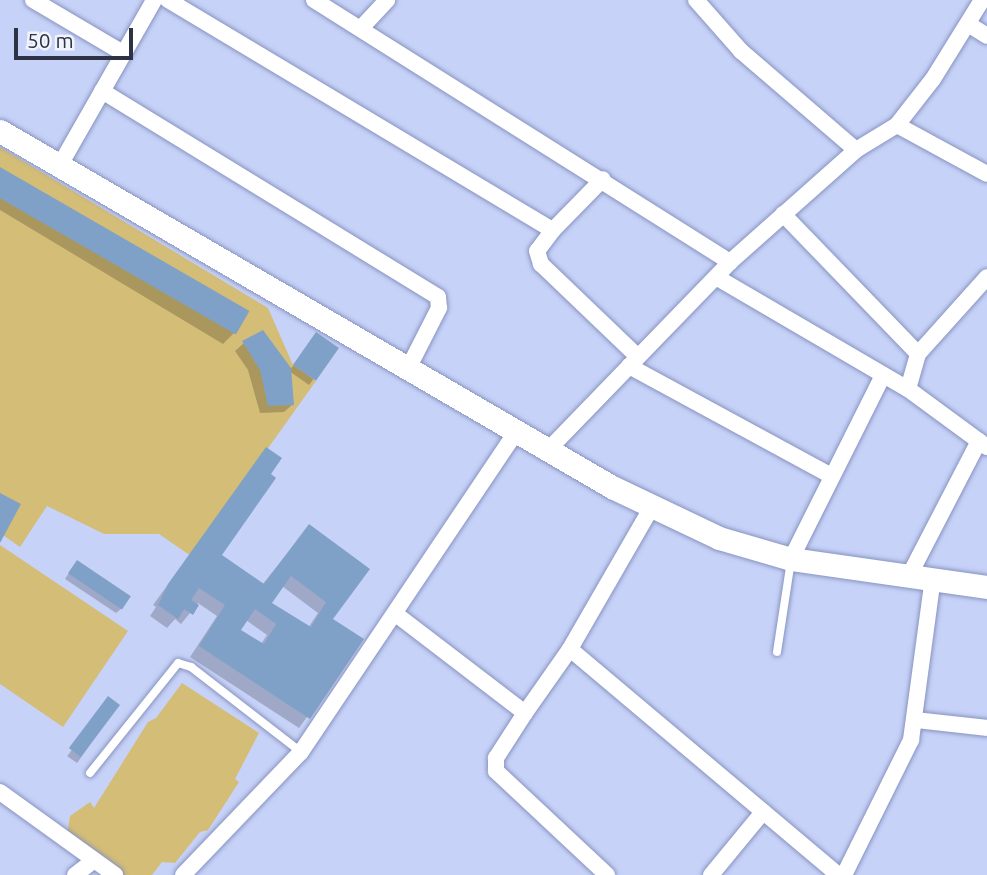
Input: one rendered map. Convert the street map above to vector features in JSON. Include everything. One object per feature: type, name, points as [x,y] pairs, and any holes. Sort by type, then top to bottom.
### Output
[{"type":"street","points":[[33,0],[123,53]]},
{"type":"street","points":[[60,165],[154,0]]},
{"type":"street","points":[[168,0],[553,230]]},
{"type":"street","points":[[314,0],[362,27],[603,178],[730,262]]},
{"type":"street","points":[[362,27],[387,0]]},
{"type":"street","points":[[696,0],[741,51],[856,150]]},
{"type":"street","points":[[549,449],[730,262],[856,150],[897,125],[982,0]]},
{"type":"street","points":[[968,24],[987,36]]},
{"type":"street","points":[[102,91],[438,297],[436,317],[410,367]]},
{"type":"street","points":[[897,125],[987,174]]},
{"type":"street","points":[[0,131],[410,367],[516,432],[719,538],[791,559],[987,587]]},
{"type":"street","points":[[603,178],[538,247],[541,264],[633,361],[832,476]]},
{"type":"street","points":[[783,214],[918,354]]},
{"type":"street","points":[[716,277],[908,389],[983,444],[910,574]]},
{"type":"street","points":[[908,389],[918,354],[987,277]]},
{"type":"street","points":[[791,559],[883,374]]},
{"type":"street","points":[[183,875],[301,752],[397,615],[516,432]]},
{"type":"street","points":[[607,875],[496,771],[496,758],[570,649],[653,505]]},
{"type":"street","points":[[844,875],[904,759],[916,720],[933,578]]},
{"type":"street","points":[[397,615],[525,713]]},
{"type":"street","points":[[570,649],[838,875]]},
{"type":"street","points":[[916,720],[987,728]]},
{"type":"street","points":[[0,792],[115,875]]},
{"type":"street","points":[[710,875],[763,812]]},
{"type":"street","points":[[75,875],[94,860]]},
{"type":"lane","points":[[777,652],[791,559]]},
{"type":"lane","points":[[90,773],[178,663],[191,667],[301,752]]},
{"type":"shaded area","points":[[0,147],[268,308],[293,365],[316,381],[191,556],[159,534],[104,534],[47,506],[20,547],[0,533]]},
{"type":"shaded area","points":[[0,545],[128,631],[63,727],[0,684]]},
{"type":"shaded area","points":[[182,683],[259,733],[235,779],[239,782],[208,830],[200,832],[175,863],[162,862],[152,875],[115,875],[67,834],[70,816],[90,802],[94,808],[148,722],[156,718]]},
{"type":"building","points":[[0,167],[249,311],[236,334],[0,198]]},
{"type":"building","points":[[263,330],[291,368],[294,405],[268,406],[260,370],[242,341]]},
{"type":"building","points":[[316,332],[339,348],[316,381],[293,365]]},
{"type":"building","points":[[266,447],[282,458],[271,474],[276,478],[222,555],[264,584],[309,524],[370,569],[333,619],[364,639],[310,719],[199,646],[225,605],[199,588],[191,600],[199,605],[193,615],[184,609],[178,619],[158,605],[168,584]],"holes":[[[291,576],[326,602],[311,627],[272,603]],[[255,609],[276,624],[264,644],[241,630]]]},
{"type":"building","points":[[0,493],[21,504],[0,543]]},
{"type":"building","points":[[77,560],[131,596],[122,610],[68,573]]},
{"type":"building","points":[[108,696],[120,705],[81,757],[69,748]]}]
